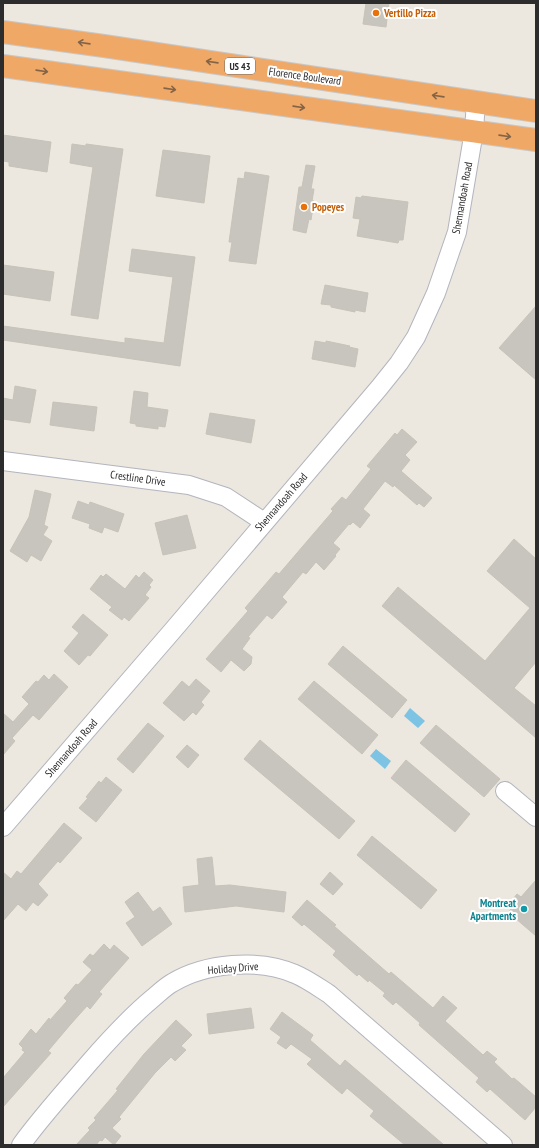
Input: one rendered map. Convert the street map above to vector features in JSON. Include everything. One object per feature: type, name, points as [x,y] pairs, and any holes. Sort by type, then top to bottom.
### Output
[{"type":"highway","name":"Florence Boulevard","points":[[3,32],[536,111]]},
{"type":"highway","points":[[3,66],[536,140]]},
{"type":"street","name":"Shennandoah Road","points":[[3,827],[169,635],[399,364],[416,336],[436,293],[457,232],[474,131],[476,101]]},
{"type":"street","name":"Crestline Drive","points":[[5,465],[189,485],[226,497],[264,522]]},
{"type":"street","points":[[505,791],[536,817]]},
{"type":"street","name":"Holiday Drive","points":[[21,1145],[68,1087],[132,1015],[170,984],[200,970],[216,967],[264,965],[295,974],[329,994],[504,1145]]},
{"type":"water","points":[[410,708],[425,721],[418,728],[404,716]]},
{"type":"water","points":[[376,749],[391,761],[385,769],[370,756]]},
{"type":"building","name":"Vertillo Pizza","points":[[366,3],[389,3],[386,27],[363,24]]},
{"type":"building","points":[[3,135],[51,142],[47,172],[9,166],[9,162],[3,161]]},
{"type":"building","points":[[72,144],[86,146],[86,144],[123,149],[98,319],[71,315],[93,167],[70,163]]},
{"type":"building","points":[[163,150],[210,156],[204,203],[156,196]]},
{"type":"building","name":"Popeyes","points":[[306,165],[315,166],[311,189],[314,189],[312,201],[314,201],[311,220],[309,219],[306,233],[293,230],[299,187],[302,187]]},
{"type":"building","points":[[245,172],[269,176],[256,264],[229,261],[232,242],[229,242],[238,178],[244,179]]},
{"type":"building","points":[[362,196],[408,202],[403,240],[399,240],[398,243],[357,236],[360,219],[353,218],[356,197],[361,198]]},
{"type":"building","points":[[132,249],[195,257],[180,366],[3,340],[3,326],[125,343],[125,338],[164,343],[173,277],[129,271]]},
{"type":"building","points":[[3,265],[54,272],[50,301],[3,294]]},
{"type":"building","points":[[325,285],[368,293],[365,312],[355,310],[355,312],[331,307],[331,305],[321,304]]},
{"type":"building","points":[[536,306],[536,380],[499,348]]},
{"type":"building","points":[[315,341],[326,343],[326,341],[358,349],[355,367],[312,359]]},
{"type":"building","points":[[15,386],[36,390],[30,423],[3,419],[3,398],[13,400]]},
{"type":"building","points":[[134,391],[148,393],[147,407],[168,410],[165,427],[158,426],[158,429],[136,426],[136,424],[130,423]]},
{"type":"building","points":[[53,402],[97,407],[94,431],[50,425]]},
{"type":"building","points":[[210,413],[255,420],[251,443],[206,434]]},
{"type":"building","points":[[402,429],[417,442],[405,455],[410,460],[401,471],[432,498],[424,507],[419,503],[417,505],[394,485],[393,487],[385,481],[363,509],[370,515],[360,528],[353,522],[350,525],[349,524],[333,543],[340,549],[324,570],[316,562],[306,574],[303,572],[282,597],[287,602],[272,619],[267,615],[248,637],[250,638],[242,649],[252,657],[251,664],[244,671],[231,660],[221,672],[206,659],[248,611],[245,608],[276,572],[279,574],[333,511],[331,509],[342,497],[346,500],[371,469],[367,466],[395,433],[397,435]]},
{"type":"building","points":[[35,490],[51,494],[44,525],[48,527],[43,535],[52,541],[41,561],[31,555],[27,562],[10,551],[29,517]]},
{"type":"building","points":[[78,501],[89,505],[90,502],[124,514],[118,532],[104,527],[102,533],[89,528],[90,524],[72,518]]},
{"type":"building","points":[[187,515],[196,548],[163,555],[155,523]]},
{"type":"building","points":[[514,539],[536,559],[536,662],[514,688],[536,706],[536,738],[382,606],[398,587],[485,661],[530,608],[487,571]]},
{"type":"building","points":[[144,572],[153,580],[149,585],[151,587],[145,595],[149,598],[129,621],[124,617],[122,620],[109,610],[112,607],[90,589],[101,575],[103,577],[106,574],[125,589],[136,575],[139,578]]},
{"type":"building","points":[[83,614],[108,635],[90,656],[88,655],[79,665],[64,651],[79,633],[72,627]]},
{"type":"building","points":[[343,646],[407,700],[392,718],[328,664]]},
{"type":"building","points":[[54,674],[68,687],[39,720],[33,715],[12,738],[15,741],[3,755],[3,713],[13,722],[29,704],[22,697],[36,681],[38,682],[44,675],[49,680]]},
{"type":"building","points":[[196,679],[210,691],[201,702],[204,705],[196,715],[193,712],[184,721],[163,703],[182,681],[189,687]]},
{"type":"building","points":[[314,681],[378,735],[362,754],[298,699]]},
{"type":"building","points":[[148,723],[164,736],[133,773],[117,759]]},
{"type":"building","points":[[436,725],[500,779],[484,797],[420,743]]},
{"type":"building","points":[[260,740],[355,821],[339,839],[244,759]]},
{"type":"building","points":[[187,745],[199,755],[188,768],[176,757]]},
{"type":"building","points":[[406,760],[470,814],[455,832],[391,778]]},
{"type":"building","points":[[106,777],[122,790],[96,822],[79,808],[88,798],[86,797],[99,781],[101,783]]},
{"type":"building","points":[[64,823],[82,838],[60,863],[58,861],[38,884],[48,895],[38,906],[33,902],[26,911],[18,904],[3,921],[3,872],[11,879],[17,871],[21,874]]},
{"type":"building","points":[[372,836],[437,890],[421,909],[357,855]]},
{"type":"building","points":[[212,857],[215,886],[230,885],[286,892],[284,912],[236,906],[185,912],[183,887],[199,885],[197,859]]},
{"type":"building","points":[[330,872],[343,884],[333,895],[320,884]]},
{"type":"building","name":"Montreat Apartments","points":[[536,880],[536,936],[508,912],[514,906],[510,903],[517,894],[521,897]]},
{"type":"building","points":[[138,892],[153,912],[160,907],[172,924],[142,946],[126,923],[135,917],[125,902]]},
{"type":"building","points":[[307,900],[336,925],[334,926],[389,974],[391,972],[433,1008],[443,996],[457,1008],[445,1021],[483,1055],[487,1051],[497,1059],[494,1062],[512,1079],[514,1078],[536,1097],[536,1107],[525,1120],[490,1089],[487,1092],[476,1082],[479,1078],[419,1025],[420,1023],[396,1002],[393,1005],[383,996],[385,993],[369,980],[368,982],[359,974],[357,976],[333,955],[336,951],[304,924],[302,926],[292,917]]},
{"type":"building","points":[[104,944],[110,950],[114,945],[129,958],[99,992],[102,994],[90,1009],[87,1006],[70,1025],[48,1051],[51,1053],[3,1107],[3,1078],[25,1052],[19,1044],[31,1029],[36,1034],[49,1018],[50,1020],[67,1001],[64,998],[76,984],[78,985],[92,970],[83,962],[90,954],[93,956]]},
{"type":"building","points":[[251,1008],[254,1028],[209,1034],[207,1014]]},
{"type":"building","points":[[282,1012],[313,1035],[310,1040],[340,1066],[345,1060],[444,1145],[405,1145],[370,1116],[374,1111],[347,1088],[342,1094],[307,1064],[312,1059],[291,1044],[286,1049],[277,1043],[281,1037],[270,1029]]},
{"type":"building","points":[[176,1020],[192,1035],[181,1046],[186,1050],[175,1061],[171,1057],[155,1073],[119,1117],[121,1119],[112,1128],[121,1136],[114,1145],[105,1137],[96,1145],[76,1145],[90,1130],[88,1128],[96,1120],[94,1118],[118,1090],[116,1089],[144,1054]]},
{"type":"place","name":"Vertillo Pizza","points":[[376,13]]},
{"type":"place","name":"Popeyes","points":[[304,207]]},
{"type":"place","name":"Montreat Apartments","points":[[524,909]]}]
